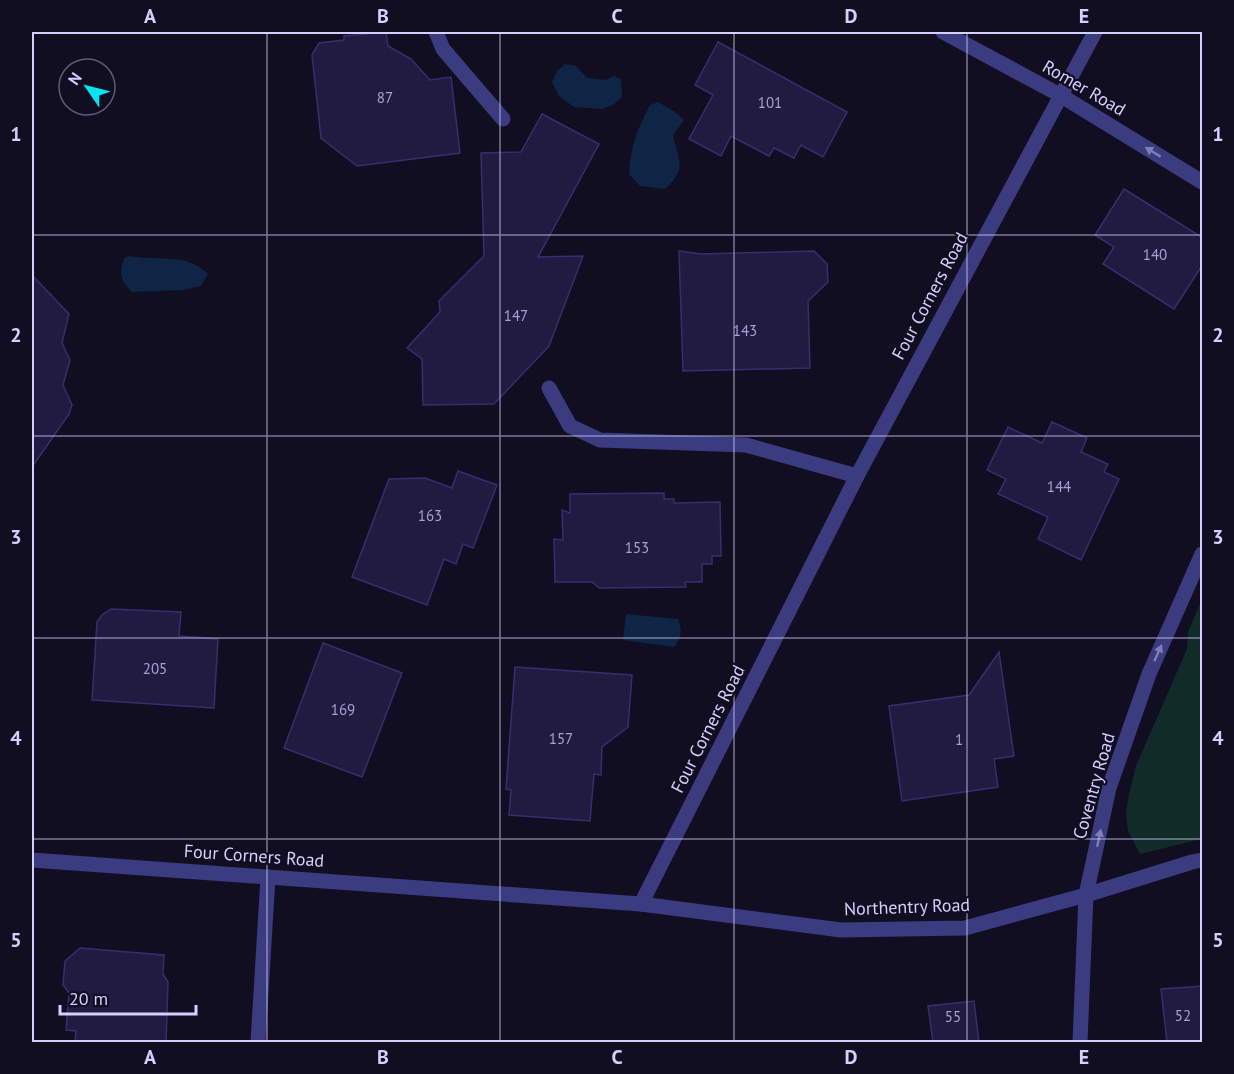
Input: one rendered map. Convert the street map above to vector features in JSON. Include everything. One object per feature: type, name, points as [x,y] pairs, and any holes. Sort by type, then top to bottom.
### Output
[{"type":"street","points":[[436,32],[443,50],[503,119]]},
{"type":"street","name":"Romer Road","points":[[943,32],[1060,95],[1203,182]]},
{"type":"street","name":"Four Corners Road","points":[[32,860],[641,904],[857,476],[1095,32]]},
{"type":"street","points":[[549,388],[570,426],[600,440],[747,445],[857,476]]},
{"type":"street","name":"Coventry Road","points":[[1080,1042],[1086,895],[1109,788],[1149,674],[1203,554]]},
{"type":"street","name":"Northentry Road","points":[[641,904],[841,930],[965,928],[1203,860]]},
{"type":"street","points":[[258,1042],[268,877]]},
{"type":"green space","points":[[1202,599],[1202,839],[1140,854],[1128,831],[1126,813],[1129,794],[1136,766],[1187,649],[1188,632]]},
{"type":"water","points":[[565,64],[576,66],[587,78],[607,80],[613,76],[621,79],[622,97],[603,109],[574,107],[559,96],[552,82],[557,71]]},
{"type":"water","points":[[658,102],[684,120],[673,135],[679,158],[679,170],[665,189],[640,186],[629,174],[631,155],[638,130],[650,105]]},
{"type":"water","points":[[125,257],[190,262],[208,274],[201,286],[183,290],[132,292],[121,276],[121,267]]},
{"type":"water","points":[[626,614],[678,619],[681,631],[674,647],[623,640]]},
{"type":"building","points":[[386,32],[388,46],[411,59],[430,80],[451,77],[460,153],[357,166],[321,138],[312,55],[319,43],[344,40],[344,36]]},
{"type":"building","points":[[718,42],[847,112],[823,157],[801,145],[794,158],[774,148],[769,156],[731,136],[721,156],[689,139],[713,95],[695,85]]},
{"type":"building","points":[[542,114],[599,144],[538,257],[583,256],[549,346],[494,404],[423,405],[422,359],[407,348],[440,312],[439,301],[484,256],[481,153],[521,152]]},
{"type":"building","points":[[1124,189],[1203,238],[1203,264],[1174,309],[1103,264],[1114,247],[1095,235]]},
{"type":"building","points":[[679,251],[701,254],[814,251],[827,264],[828,282],[808,301],[810,368],[683,371]]},
{"type":"building","points":[[32,275],[69,314],[62,343],[70,360],[63,385],[72,405],[69,414],[32,467]]},
{"type":"building","points":[[1052,422],[1087,438],[1081,452],[1108,464],[1104,472],[1119,479],[1081,560],[1038,539],[1048,517],[998,494],[1006,479],[987,470],[1008,427],[1042,443]]},
{"type":"building","points":[[458,471],[497,485],[473,548],[463,544],[456,564],[444,559],[427,605],[352,577],[389,479],[425,478],[452,488]]},
{"type":"building","points":[[664,493],[664,499],[674,499],[674,503],[720,502],[721,556],[712,556],[712,564],[702,564],[702,582],[685,582],[686,587],[599,588],[592,582],[555,582],[554,539],[563,540],[562,510],[570,513],[570,494]]},
{"type":"building","points":[[111,609],[181,612],[179,636],[218,639],[214,708],[92,700],[97,622]]},
{"type":"building","points":[[323,643],[402,673],[362,777],[284,748]]},
{"type":"building","points":[[999,652],[1014,756],[994,759],[998,787],[902,801],[889,706],[969,695]]},
{"type":"building","points":[[515,667],[632,675],[628,727],[602,747],[601,775],[594,774],[590,821],[509,815],[511,790],[506,789]]},
{"type":"building","points":[[80,948],[164,955],[163,974],[168,982],[166,1042],[75,1042],[76,1031],[66,1030],[69,993],[63,985],[65,961]]},
{"type":"building","points":[[1203,986],[1203,1042],[1167,1042],[1161,989]]},
{"type":"building","points":[[974,1001],[979,1042],[933,1042],[928,1006]]}]
